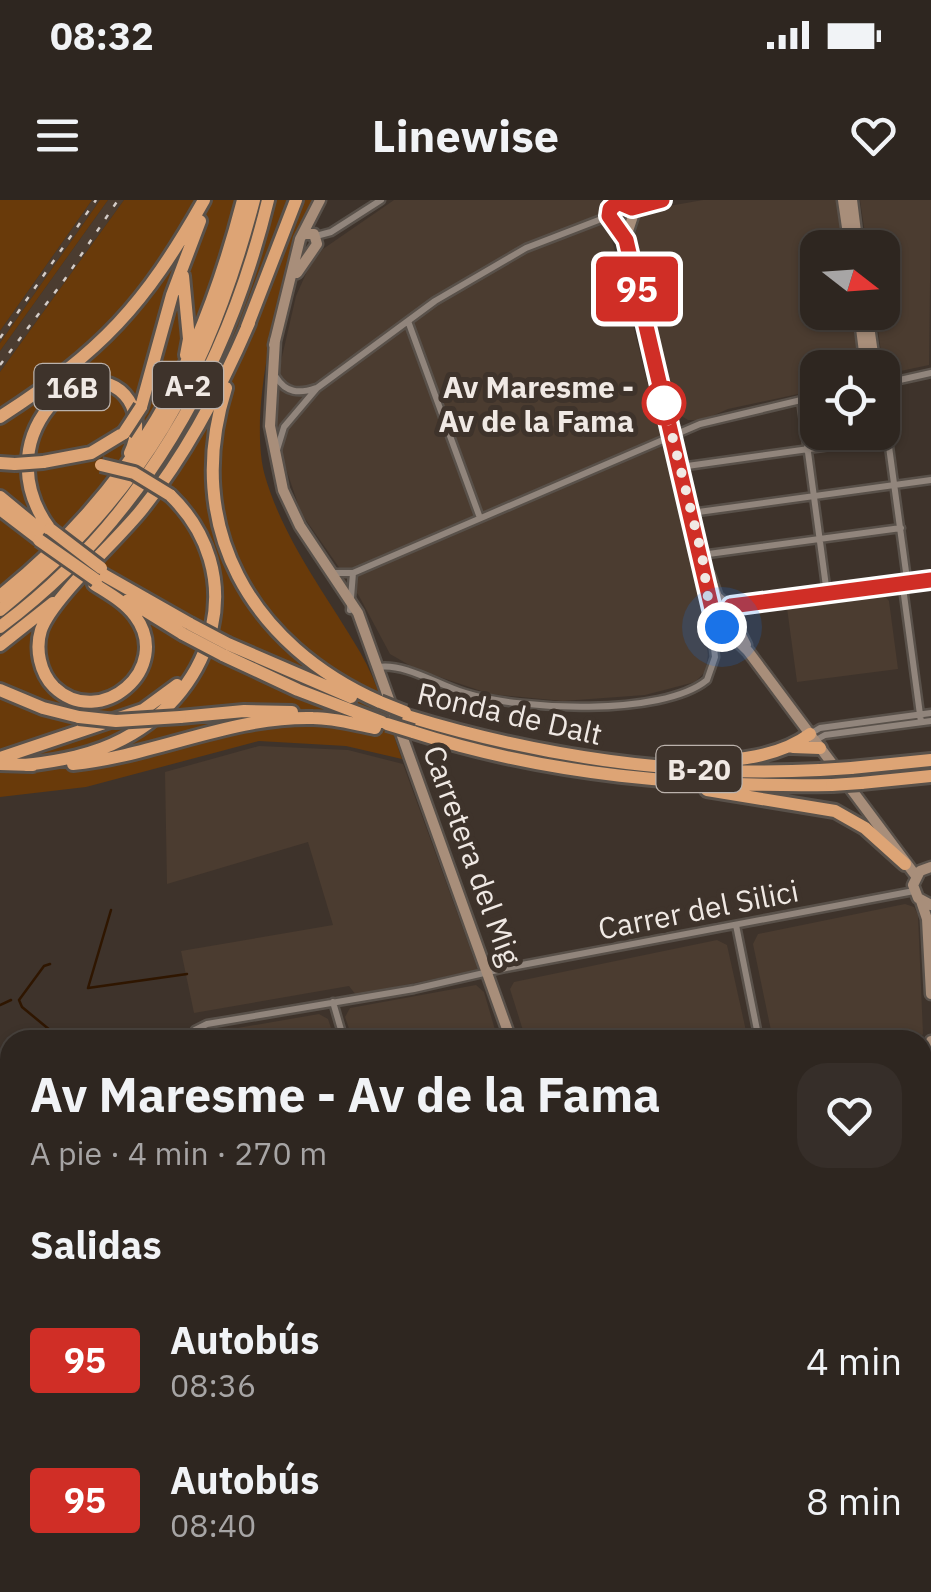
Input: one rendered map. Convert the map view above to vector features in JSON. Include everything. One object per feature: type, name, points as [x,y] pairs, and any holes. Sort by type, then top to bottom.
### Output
[{"type":"highway","points":[[43,463],[92,453],[124,433],[142,407],[172,295],[206,200]]},
{"type":"highway","points":[[0,418],[70,370],[120,323],[163,270],[206,200]]},
{"type":"highway","points":[[0,596],[44,558],[107,491],[138,451],[169,400],[209,314],[244,200]]},
{"type":"highway","points":[[100,574],[135,615],[146,649],[142,669],[130,686],[110,699],[89,702],[69,697],[54,687],[43,670],[38,650],[42,629],[51,612],[100,574],[194,433],[220,388],[249,323],[296,200]]},
{"type":"highway","name":"A-2","points":[[79,549],[150,474],[200,390],[242,291],[264,201]]},
{"type":"highway","points":[[169,400],[188,348],[182,282],[193,240]]},
{"type":"highway","points":[[249,323],[215,432],[213,484],[224,542],[246,592],[285,642],[335,680],[380,705]]},
{"type":"highway","name":"16B","points":[[41,536],[39,513],[30,491],[29,448],[52,403],[66,390],[83,383],[107,384],[120,392],[131,402],[138,418],[132,450],[107,491]]},
{"type":"highway","points":[[0,462],[101,464],[143,477],[170,495],[202,535],[216,580],[213,627],[199,660],[162,710],[124,739],[80,756],[26,765]]},
{"type":"highway","name":"B-20","points":[[0,497],[41,536]]},
{"type":"highway","name":"B-20","points":[[0,509],[186,629],[298,690],[384,728]]},
{"type":"highway","points":[[0,610],[79,549]]},
{"type":"highway","points":[[0,628],[59,578],[79,549]]},
{"type":"highway","points":[[0,645],[100,574]]},
{"type":"highway","name":"Ronda de Dalt","points":[[226,650],[448,728],[578,756],[700,770],[820,770],[931,760]]},
{"type":"highway","points":[[3,762],[143,710],[170,692],[199,660]]},
{"type":"highway","points":[[0,690],[43,708],[79,717],[136,721],[276,711],[384,728]]},
{"type":"highway","points":[[3,762],[26,765],[100,761],[284,719],[325,719],[384,728]]},
{"type":"highway","name":"Ronda de Dalt","points":[[384,728],[550,767],[640,780],[832,785],[931,776]]},
{"type":"highway","points":[[578,756],[702,762],[815,741]]},
{"type":"highway","points":[[640,780],[829,809],[865,828],[905,864]]},
{"type":"street","points":[[309,240],[324,236],[381,200]]},
{"type":"street","points":[[276,466],[284,427],[318,388],[408,321],[520,251],[612,212],[618,202],[662,200]]},
{"type":"street","points":[[843,200],[847,230]]},
{"type":"street","points":[[852,200],[856,230]]},
{"type":"street","name":"Carretera del Mig","points":[[319,202],[309,240],[291,282],[266,377],[263,409],[272,472],[298,536],[358,614],[508,1030]]},
{"type":"street","points":[[626,240],[633,218],[627,203]]},
{"type":"street","points":[[612,212],[628,224]]},
{"type":"street","points":[[612,212],[626,240],[691,512],[722,616],[916,876],[927,919],[931,994]]},
{"type":"street","points":[[408,321],[480,518]]},
{"type":"street","name":"Carretera del Mig","points":[[276,340],[270,426],[276,466],[288,504],[349,604]]},
{"type":"street","points":[[272,370],[287,389],[301,392],[318,388]]},
{"type":"street","points":[[900,380],[931,374]]},
{"type":"street","points":[[330,572],[353,573],[672,436],[737,413],[800,400]]},
{"type":"street","points":[[680,466],[800,450]]},
{"type":"street","points":[[808,450],[828,594]]},
{"type":"street","points":[[890,450],[921,718]]},
{"type":"street","points":[[691,512],[931,480]]},
{"type":"street","points":[[702,555],[900,528]]},
{"type":"street","points":[[349,604],[353,573]]},
{"type":"street","points":[[722,616],[828,594],[931,580]]},
{"type":"street","points":[[378,667],[396,666],[442,686],[487,699],[556,707],[647,701],[698,687],[707,680],[714,666],[714,644],[722,616]]},
{"type":"street","points":[[714,644],[722,616]]},
{"type":"street","points":[[815,741],[820,728],[931,714],[918,697]]},
{"type":"street","points":[[916,876],[931,867]]},
{"type":"street","name":"Carrer del Silici","points":[[197,1030],[736,925],[922,899]]},
{"type":"street","points":[[736,925],[757,1030]]},
{"type":"street","points":[[333,1002],[341,1030]]},
{"type":"shaded area","points":[[0,200],[92,200],[0,331]]},
{"type":"shaded area","points":[[92,200],[100,200],[0,343],[0,331]]},
{"type":"shaded area","points":[[100,200],[108,200],[0,351],[0,343]]},
{"type":"shaded area","points":[[108,200],[124,200],[0,372],[0,351]]},
{"type":"shaded area","points":[[124,200],[312,200],[290,261],[271,337],[260,413],[260,447],[265,476],[283,523],[367,665],[402,759],[346,746],[259,741],[86,787],[0,797],[0,372]]},
{"type":"shaded area","points":[[394,200],[602,200],[697,582],[708,655],[705,672],[695,682],[645,695],[563,701],[490,694],[416,669],[390,654],[359,596],[301,513],[275,436],[274,408],[275,387],[296,296],[309,267],[323,249]]},
{"type":"shaded area","points":[[703,200],[840,200],[844,230],[800,230],[800,330],[858,330],[860,350],[800,350],[800,394],[728,409],[703,420],[688,420],[678,414],[672,403],[631,232],[638,217],[652,209]]},
{"type":"shaded area","points":[[860,200],[931,200],[929,365],[900,371],[900,350],[881,350],[878,330],[900,330],[900,230],[864,230]]},
{"type":"shaded area","points":[[885,596],[889,601],[898,669],[797,682],[787,608]]},
{"type":"shaded area","points":[[259,746],[348,750],[403,764],[478,970],[356,995],[349,986],[194,1013],[181,951],[333,925],[308,842],[167,884],[165,772]]},
{"type":"shaded area","points":[[905,904],[914,907],[918,915],[923,1030],[771,1030],[753,944],[758,934]]},
{"type":"shaded area","points":[[717,940],[727,945],[746,1030],[523,1030],[510,989],[514,982]]},
{"type":"shaded area","points":[[476,985],[484,992],[495,1030],[350,1030],[345,1017],[350,1008]]},
{"type":"shaded area","points":[[319,1014],[328,1019],[332,1030],[226,1030]]},
{"type":"waterway","points":[[111,910],[88,988],[187,974]]},
{"type":"waterway","points":[[50,964],[44,966],[19,1000],[50,1030]]},
{"type":"waterway","points":[[0,1005],[11,1000]]},
{"type":"railway","points":[[0,338],[96,200]]},
{"type":"railway","points":[[0,365],[118,200]]},
{"type":"bus line","name":"95","points":[[662,200],[632,208],[618,202],[613,204],[609,216],[626,240],[715,622],[722,627],[730,626],[731,606],[931,580]]},
{"type":"place","name":"Av Maresme - Av de la Fama","points":[[664,403]]},
{"type":"route","points":[[664,403],[702,555],[710,612],[722,627]]}]
